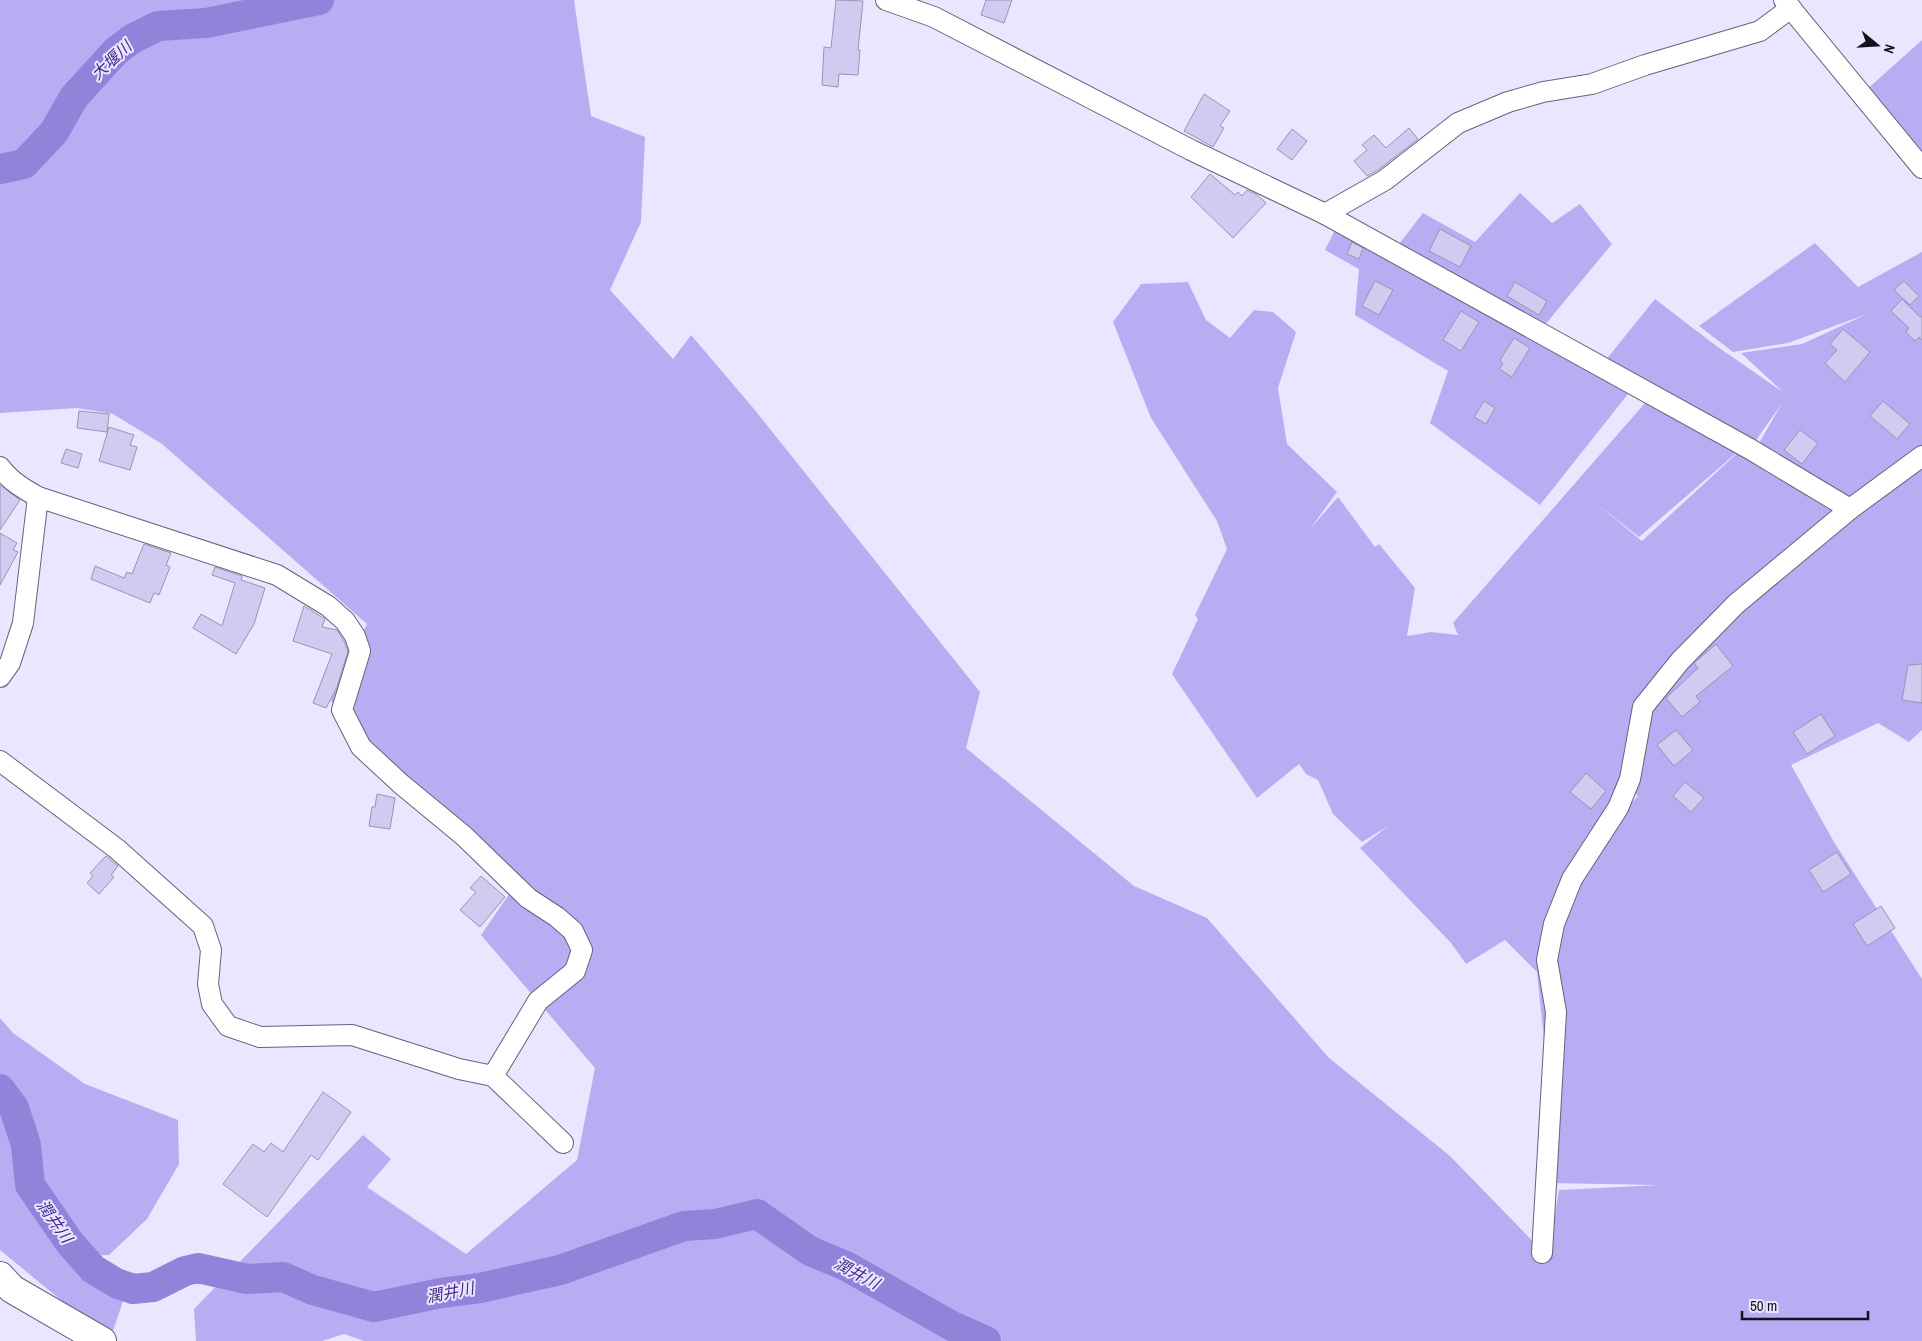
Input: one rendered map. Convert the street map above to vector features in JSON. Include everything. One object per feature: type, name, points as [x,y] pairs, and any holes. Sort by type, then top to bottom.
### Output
[{"type":"street","points":[[886,0],[937,8],[1190,150],[1325,214],[1750,448],[1850,509]]},
{"type":"street","points":[[1325,214],[1385,180],[1458,123],[1508,102],[1543,92],[1592,84],[1645,65],[1760,31],[1788,4],[1922,168]]},
{"type":"street","points":[[1542,1253],[1556,1012],[1547,960],[1554,924],[1572,880],[1621,800],[1630,779],[1644,707],[1680,661],[1736,604],[1850,509],[1922,456]]},
{"type":"street","points":[[0,467],[17,485],[38,497],[276,575],[328,606],[345,621],[355,636],[360,651],[342,710],[362,747],[401,784],[464,836],[528,898],[557,917],[573,931],[582,950],[575,971],[538,1001],[493,1076]]},
{"type":"street","points":[[0,677],[10,662],[23,623],[38,497]]},
{"type":"street","points":[[0,761],[117,849],[203,926],[211,950],[208,984],[212,1004],[228,1026],[260,1037],[352,1035],[459,1070],[493,1076],[563,1143]]},
{"type":"street","points":[[0,1276],[12,1289],[102,1341]]},
{"type":"shaded area","points":[[0,0],[574,0],[591,116],[645,137],[641,222],[610,290],[673,359],[691,335],[754,409],[980,692],[966,748],[1134,886],[1207,918],[1329,1058],[1450,1156],[1548,1257],[1559,1190],[1660,1185],[1547,1183],[1549,1135],[1554,1136],[1537,972],[1505,940],[1466,964],[1451,943],[1360,848],[1388,826],[1362,842],[1333,814],[1318,780],[1306,774],[1299,764],[1257,798],[1172,674],[1198,619],[1195,615],[1227,549],[1217,521],[1151,418],[1113,322],[1141,284],[1188,282],[1206,320],[1230,338],[1254,310],[1273,312],[1296,332],[1278,388],[1287,444],[1337,492],[1310,529],[1338,497],[1375,547],[1379,544],[1415,588],[1407,636],[1431,632],[1458,635],[1453,623],[1645,403],[1741,449],[1639,537],[1597,504],[1642,541],[1745,446],[1601,366],[1655,299],[1715,345],[1783,392],[1741,353],[1802,344],[1867,314],[1788,343],[1733,352],[1699,326],[1815,243],[1858,287],[1922,252],[1922,451],[1850,509],[1846,507],[1705,628],[1641,702],[1628,778],[1651,697],[1722,625],[1789,574],[1896,475],[1922,456],[1922,730],[1909,742],[1878,723],[1791,765],[1834,842],[1922,979],[1922,1341],[364,1341],[344,1334],[322,1341],[196,1341],[194,1309],[363,1135],[391,1159],[367,1187],[466,1254],[577,1160],[595,1068],[481,935],[512,890],[330,700],[367,624],[162,444],[113,414],[77,408],[0,413]],"holes":[[[1782,403],[1757,447],[1838,502],[1750,449]],[[1627,785],[1638,796],[1593,846],[1590,842]]]},
{"type":"shaded area","points":[[1922,40],[1922,162],[1864,92]]},
{"type":"shaded area","points":[[1520,193],[1552,223],[1580,204],[1612,244],[1544,326],[1396,248],[1423,213],[1475,242]]},
{"type":"shaded area","points":[[1336,228],[1628,394],[1540,505],[1430,423],[1448,371],[1355,315],[1359,269],[1325,250]]},
{"type":"shaded area","points":[[0,1018],[13,1033],[85,1084],[178,1120],[179,1164],[147,1219],[109,1255],[83,1256],[124,1298],[113,1331],[67,1305],[0,1250]]},
{"type":"building","points":[[836,0],[863,1],[858,50],[860,50],[858,75],[839,74],[838,87],[822,85],[824,47],[831,48]]},
{"type":"building","points":[[986,0],[1012,0],[1004,23],[981,15]]},
{"type":"building","points":[[1204,94],[1230,111],[1220,126],[1224,128],[1213,147],[1184,131]]},
{"type":"building","points":[[1409,128],[1418,139],[1378,170],[1367,176],[1354,161],[1367,150],[1362,145],[1374,135],[1386,148]]},
{"type":"building","points":[[1292,129],[1307,141],[1292,160],[1277,149]]},
{"type":"building","points":[[1210,174],[1235,195],[1238,192],[1242,196],[1247,190],[1257,195],[1266,203],[1233,238],[1191,197]]},
{"type":"building","points":[[1440,229],[1471,246],[1460,267],[1429,251]]},
{"type":"building","points":[[1352,242],[1363,248],[1359,259],[1347,254]]},
{"type":"building","points":[[1375,281],[1393,290],[1379,315],[1362,306]]},
{"type":"building","points":[[1904,281],[1919,296],[1910,305],[1894,290]]},
{"type":"building","points":[[1515,282],[1547,301],[1539,315],[1507,296]]},
{"type":"building","points":[[1902,299],[1920,317],[1922,316],[1922,340],[1919,337],[1915,341],[1906,332],[1909,328],[1891,311]]},
{"type":"building","points":[[1461,311],[1479,322],[1461,351],[1443,340]]},
{"type":"building","points":[[1843,329],[1870,352],[1845,382],[1825,363],[1837,350],[1830,344]]},
{"type":"building","points":[[1514,338],[1530,348],[1512,377],[1499,369],[1503,364],[1500,360]]},
{"type":"building","points":[[1484,401],[1495,408],[1486,424],[1474,417]]},
{"type":"building","points":[[1883,401],[1910,424],[1897,439],[1870,416]]},
{"type":"building","points":[[79,411],[109,414],[107,432],[77,428]]},
{"type":"building","points":[[109,427],[134,435],[130,445],[137,447],[130,470],[99,461]]},
{"type":"building","points":[[1800,430],[1818,443],[1802,464],[1784,450]]},
{"type":"building","points":[[66,449],[82,454],[78,468],[61,463]]},
{"type":"building","points":[[0,485],[20,500],[0,530]]},
{"type":"building","points":[[0,533],[17,543],[13,550],[18,552],[0,585]]},
{"type":"building","points":[[144,544],[171,553],[166,565],[170,567],[159,595],[154,593],[150,603],[91,579],[95,566],[124,578],[127,572],[132,574]]},
{"type":"building","points":[[215,567],[242,576],[241,580],[265,588],[254,624],[236,654],[193,628],[201,614],[222,626],[235,583],[212,575]]},
{"type":"building","points":[[304,606],[325,619],[322,627],[337,630],[348,651],[337,687],[326,708],[313,703],[332,654],[293,641]]},
{"type":"building","points":[[1716,644],[1733,666],[1696,696],[1700,702],[1682,717],[1666,698],[1698,668],[1694,663]]},
{"type":"building","points":[[1922,664],[1922,703],[1902,700],[1908,665]]},
{"type":"building","points":[[1821,714],[1835,736],[1807,754],[1793,732]]},
{"type":"building","points":[[1676,730],[1693,750],[1674,766],[1657,745]]},
{"type":"building","points":[[1586,773],[1606,791],[1591,809],[1570,792]]},
{"type":"building","points":[[1685,782],[1704,798],[1691,812],[1673,796]]},
{"type":"building","points":[[377,794],[395,798],[390,829],[369,826],[372,807],[375,807]]},
{"type":"building","points":[[1837,852],[1851,874],[1823,892],[1809,870]]},
{"type":"building","points":[[106,856],[118,866],[111,875],[114,877],[99,894],[87,883],[93,876],[90,873]]},
{"type":"building","points":[[481,876],[505,897],[480,927],[460,910],[476,892],[470,888]]},
{"type":"building","points":[[1881,906],[1895,928],[1867,946],[1853,924]]},
{"type":"building","points":[[323,1092],[351,1112],[318,1160],[311,1155],[267,1217],[223,1184],[253,1144],[264,1152],[271,1143],[283,1152]]},
{"type":"waterway","name":"大堰川","points":[[0,169],[24,164],[54,132],[74,97],[116,51],[132,39],[158,26],[206,23],[319,0]]},
{"type":"waterway","name":"潤井川","points":[[0,1089],[14,1108],[26,1145],[30,1185],[70,1243],[93,1269],[116,1283],[133,1289],[153,1287],[185,1271],[198,1268],[247,1279],[283,1277],[313,1290],[374,1307],[441,1293],[480,1288],[560,1270],[684,1226],[715,1224],[757,1214],[810,1251],[846,1266],[952,1326],[986,1341]]}]
